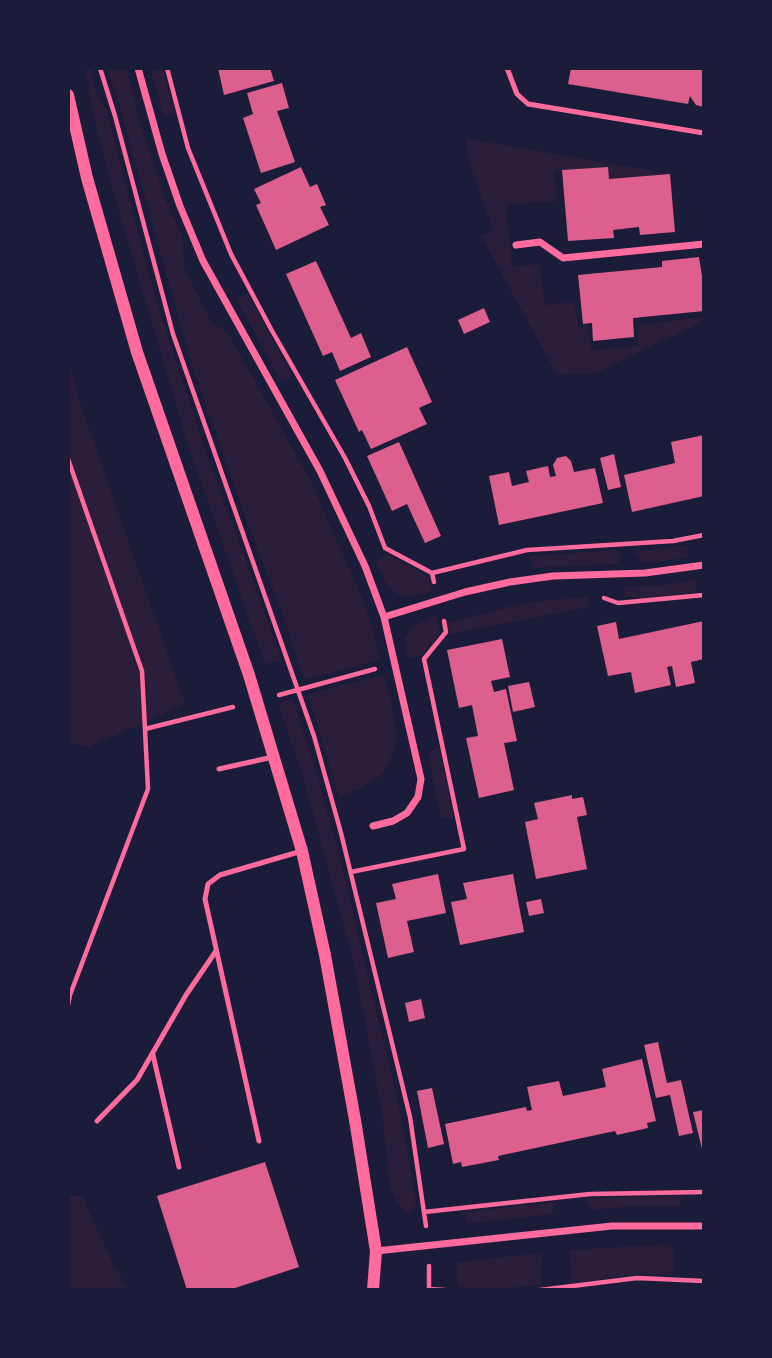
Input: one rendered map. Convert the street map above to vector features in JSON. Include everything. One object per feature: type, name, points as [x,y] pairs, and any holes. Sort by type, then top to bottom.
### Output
[{"type":"street","points":[[138,68],[162,154],[203,261],[326,483],[365,566],[384,617],[421,779],[418,797],[407,813],[393,821],[373,826]]},
{"type":"street","points":[[68,95],[87,178],[137,352],[256,701],[302,850],[325,955],[355,1120],[376,1251],[373,1290]]},
{"type":"street","points":[[516,244],[540,242],[564,258],[704,244]]},
{"type":"street","points":[[384,617],[465,592],[510,582],[552,576],[645,573],[704,565]]},
{"type":"street","points":[[376,1251],[612,1226],[704,1226]]},
{"type":"lane","points":[[507,68],[517,94],[527,104],[704,133]]},
{"type":"lane","points":[[219,769],[273,757]]},
{"type":"lane","points":[[259,1141],[205,899],[208,884],[220,875],[302,850]]},
{"type":"lane","points":[[97,1121],[137,1080],[186,995],[216,951]]},
{"type":"lane","points":[[153,1055],[179,1167]]},
{"type":"path","points":[[100,68],[173,334],[298,690],[341,832],[410,1117],[428,1244],[429,1289],[444,1290]]},
{"type":"path","points":[[68,459],[142,671],[148,789],[68,1005]]},
{"type":"path","points":[[432,573],[527,550],[673,541],[704,535]]},
{"type":"path","points":[[600,596],[618,603],[704,595]]},
{"type":"path","points":[[443,619],[453,616]]},
{"type":"path","points":[[145,729],[395,663],[424,659]]},
{"type":"path","points":[[424,1212],[590,1194],[704,1192]]},
{"type":"path","points":[[540,1290],[637,1278],[704,1282]]},
{"type":"shaded area","points":[[85,68],[91,68],[95,89],[107,112],[150,279],[175,359],[206,453],[282,660],[265,664],[188,445],[115,198],[93,114]]},
{"type":"shaded area","points":[[107,68],[127,68],[139,119],[164,197],[182,236],[184,267],[211,322],[228,333],[311,481],[365,605],[380,656],[376,661],[304,680],[281,609],[192,366]]},
{"type":"shaded area","points":[[150,68],[163,68],[175,115],[164,116]]},
{"type":"shaded area","points":[[465,138],[670,174],[609,179],[607,167],[554,171],[557,201],[506,205],[512,266],[540,264],[544,305],[573,302],[579,327],[588,326],[591,350],[638,346],[639,325],[704,317],[704,321],[596,373],[557,375],[481,236],[493,229],[470,165]]},
{"type":"shaded area","points":[[247,293],[292,375],[282,383],[237,301]]},
{"type":"shaded area","points":[[68,355],[79,400],[185,704],[87,748],[68,741]]},
{"type":"shaded area","points":[[687,545],[689,557],[666,561],[641,563],[635,552]]},
{"type":"shaded area","points":[[618,550],[621,557],[617,564],[532,568],[530,556]]},
{"type":"shaded area","points":[[388,555],[428,577],[432,592],[412,597],[389,589],[375,561]]},
{"type":"shaded area","points":[[696,579],[697,593],[653,598],[625,597],[624,586],[666,585]]},
{"type":"shaded area","points":[[588,598],[589,607],[451,634],[448,623],[523,603]]},
{"type":"shaded area","points":[[436,615],[440,633],[421,656],[406,658],[405,638],[412,627]]},
{"type":"shaded area","points":[[385,676],[394,715],[397,734],[395,749],[379,777],[339,797],[308,694]]},
{"type":"shaded area","points":[[293,699],[342,867],[400,1111],[416,1205],[410,1215],[397,1203],[390,1188],[382,1113],[354,963],[304,780],[278,703]]},
{"type":"shaded area","points":[[439,746],[454,819],[441,818],[428,753]]},
{"type":"shaded area","points":[[681,1195],[680,1207],[591,1210],[585,1198]]},
{"type":"shaded area","points":[[68,1196],[82,1196],[114,1266],[129,1290],[68,1290]]},
{"type":"shaded area","points":[[556,1202],[552,1214],[468,1224],[462,1212]]},
{"type":"shaded area","points":[[670,1244],[673,1250],[673,1275],[637,1274],[571,1283],[570,1250]]},
{"type":"shaded area","points":[[542,1253],[541,1285],[497,1289],[457,1287],[457,1262]]},
{"type":"building","points":[[218,68],[270,68],[274,81],[224,95]]},
{"type":"building","points":[[571,68],[704,68],[704,107],[696,105],[690,96],[688,104],[568,84]]},
{"type":"building","points":[[282,83],[289,108],[277,111],[295,162],[261,173],[243,118],[253,114],[247,93]]},
{"type":"building","points":[[301,167],[310,187],[317,184],[326,205],[320,207],[329,225],[276,250],[256,205],[261,203],[254,189]]},
{"type":"building","points":[[608,167],[609,179],[670,174],[675,232],[640,235],[639,227],[613,230],[614,238],[568,241],[562,170]]},
{"type":"building","points":[[699,257],[704,311],[633,318],[634,337],[593,341],[592,323],[583,324],[578,275],[662,267],[662,261]]},
{"type":"building","points":[[316,261],[351,338],[361,333],[371,357],[340,371],[332,352],[323,356],[286,274]]},
{"type":"building","points":[[484,308],[490,322],[464,334],[458,320]]},
{"type":"building","points":[[407,347],[432,402],[419,408],[427,424],[371,449],[362,430],[359,432],[335,380]]},
{"type":"building","points":[[704,435],[704,496],[632,512],[624,475],[675,463],[671,442]]},
{"type":"building","points":[[399,442],[441,536],[425,543],[407,504],[392,511],[367,456]]},
{"type":"building","points":[[614,454],[621,487],[608,490],[600,458]]},
{"type":"building","points":[[566,456],[571,461],[574,472],[595,468],[603,503],[499,525],[489,476],[509,472],[512,486],[529,482],[526,471],[548,466],[550,477],[556,476],[553,465],[557,458]]},
{"type":"building","points":[[704,621],[704,659],[691,662],[695,683],[676,687],[672,666],[667,667],[671,685],[635,693],[631,672],[608,676],[597,626],[616,622],[619,639]]},
{"type":"building","points":[[502,639],[510,677],[491,681],[494,692],[506,689],[517,741],[504,743],[514,790],[479,798],[466,738],[478,736],[472,705],[459,708],[447,650]]},
{"type":"building","points":[[529,682],[535,707],[513,712],[508,686]]},
{"type":"building","points":[[572,795],[572,799],[583,797],[587,815],[577,817],[587,869],[536,879],[525,822],[538,819],[534,803]]},
{"type":"building","points":[[438,874],[446,913],[407,921],[414,952],[388,958],[376,903],[396,899],[392,884]]},
{"type":"building","points":[[513,874],[524,932],[460,945],[451,902],[467,899],[463,883]]},
{"type":"building","points":[[541,899],[544,913],[529,916],[526,902]]},
{"type":"building","points":[[421,999],[425,1018],[409,1022],[405,1003]]},
{"type":"building","points":[[658,1042],[667,1083],[681,1080],[693,1133],[679,1136],[670,1095],[656,1098],[644,1045]]},
{"type":"building","points":[[642,1059],[656,1121],[647,1123],[648,1128],[617,1135],[615,1131],[498,1156],[499,1160],[462,1167],[461,1162],[453,1164],[445,1124],[526,1107],[527,1111],[532,1110],[527,1087],[559,1081],[563,1096],[606,1087],[602,1069]]},
{"type":"building","points":[[432,1088],[444,1144],[428,1148],[417,1091]]},
{"type":"building","points":[[704,1110],[704,1153],[703,1153],[693,1112]]},
{"type":"building","points":[[265,1162],[299,1267],[229,1290],[187,1290],[157,1196]]}]
